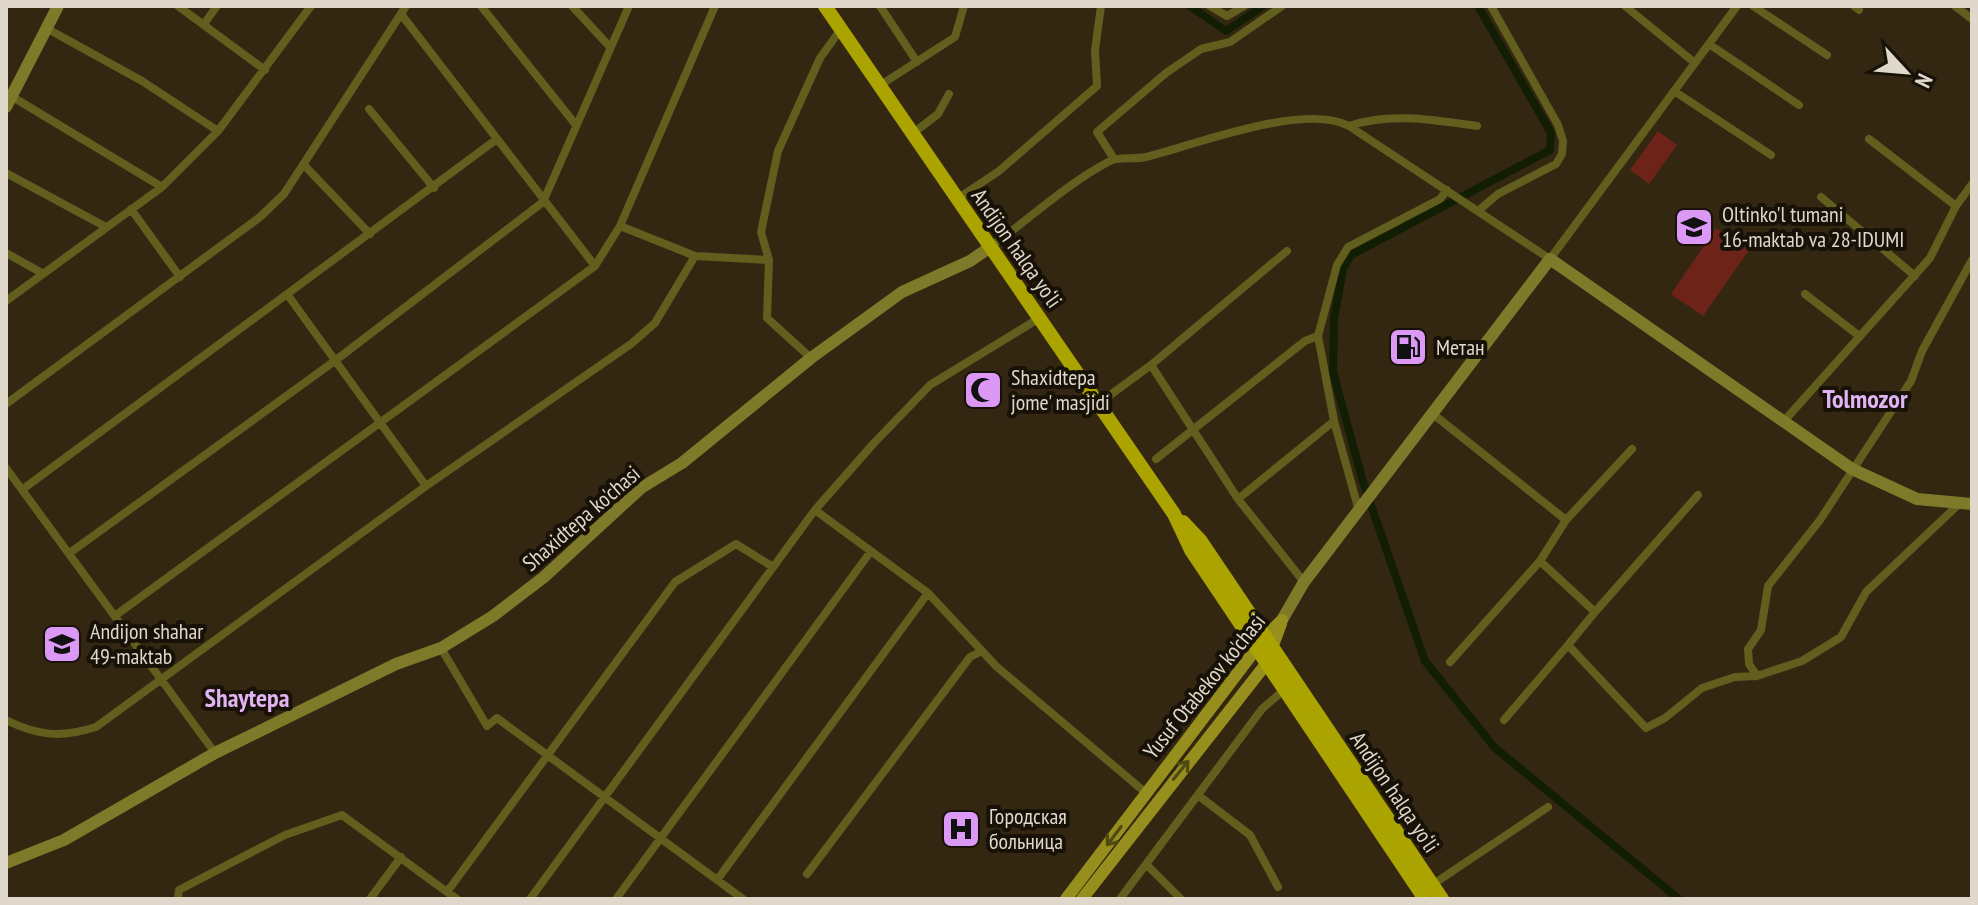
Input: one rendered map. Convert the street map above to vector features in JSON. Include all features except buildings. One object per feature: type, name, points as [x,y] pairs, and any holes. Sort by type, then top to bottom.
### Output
[{"type":"highway","name":"Andijon halqa yo‘li","points":[[825,6],[1174,514],[1191,550],[1265,645],[1442,899]]},
{"type":"highway","name":"Andijon halqa yo‘li","points":[[1265,645],[1266,664],[1425,899]]},
{"type":"main road","name":"Yusuf Otabekov ko'chasi","points":[[1066,899],[1282,620]]},
{"type":"main road","name":"Yusuf Otabekov ko'chasi","points":[[1082,899],[1266,664]]},
{"type":"street","points":[[58,6],[9,101],[162,187]]},
{"type":"street","points":[[178,6],[265,70]]},
{"type":"street","points":[[204,24],[217,6]]},
{"type":"street","points":[[6,301],[162,187],[218,131],[311,6]]},
{"type":"street","points":[[481,6],[576,125]]},
{"type":"street","points":[[572,6],[610,47]]},
{"type":"street","points":[[71,552],[336,360],[543,202],[629,6]]},
{"type":"street","points":[[116,615],[595,266],[620,226],[715,6]]},
{"type":"street","points":[[880,6],[917,62]]},
{"type":"street","points":[[879,86],[955,37],[964,6]]},
{"type":"street","points":[[956,199],[999,171],[1097,86],[1095,50],[1101,6]]},
{"type":"street","points":[[1210,6],[1227,16],[1244,6]]},
{"type":"street","points":[[1114,159],[1097,132],[1189,57],[1201,49],[1230,42],[1282,6]]},
{"type":"street","points":[[1475,209],[1498,194],[1550,170],[1562,154],[1563,141],[1558,125],[1491,6]]},
{"type":"street","points":[[1625,6],[1695,63]]},
{"type":"street","points":[[1282,620],[1304,582],[1375,492],[1737,6]]},
{"type":"street","points":[[1753,6],[1827,55]]},
{"type":"street","points":[[1955,6],[1972,19]]},
{"type":"street","points":[[6,404],[260,217],[284,194],[404,10],[543,202],[595,266]]},
{"type":"street","points":[[46,28],[142,81],[218,131]]},
{"type":"street","points":[[811,358],[767,318],[769,260],[761,232],[778,151],[820,58],[841,29]]},
{"type":"street","points":[[1709,44],[1799,105]]},
{"type":"street","points":[[1674,91],[1771,155]]},
{"type":"street","points":[[912,134],[938,114],[949,94]]},
{"type":"street","points":[[369,109],[434,188]]},
{"type":"street","points":[[1349,126],[1370,119],[1393,117],[1477,126]]},
{"type":"street","points":[[989,248],[1069,186],[1114,159],[1141,158],[1242,128],[1333,119],[1349,126],[1550,259],[1852,469],[1917,499],[1966,504]]},
{"type":"street","points":[[23,489],[497,139]]},
{"type":"street","points":[[1869,139],[1956,206]]},
{"type":"street","points":[[304,165],[370,234]]},
{"type":"street","points":[[6,173],[106,227]]},
{"type":"street","points":[[1784,421],[1930,258],[1956,206],[1972,184]]},
{"type":"street","points":[[1360,509],[1334,421],[1318,336],[1337,265],[1348,247],[1450,192]]},
{"type":"street","points":[[1821,197],[1915,276]]},
{"type":"street","points":[[131,209],[180,277]]},
{"type":"street","points":[[620,226],[695,256],[769,260]]},
{"type":"street","name":"Shaxidtepa ko'chasi","points":[[6,863],[64,840],[215,753],[396,664],[441,648],[493,616],[544,577],[641,488],[682,463],[811,358],[902,292],[970,261],[989,248]]},
{"type":"street","points":[[1098,404],[1151,365],[1287,251]]},
{"type":"street","points":[[6,253],[42,273]]},
{"type":"street","points":[[6,720],[37,734],[77,733],[96,727],[426,486],[643,333],[673,298],[695,256]]},
{"type":"street","points":[[1757,676],[1749,664],[1748,649],[1761,630],[1768,586],[1820,520],[1911,381],[1922,351],[1972,260]]},
{"type":"street","points":[[287,294],[426,486]]},
{"type":"street","points":[[1805,294],[1858,335]]},
{"type":"street","points":[[530,899],[815,510],[930,385],[1038,319]]},
{"type":"street","points":[[1156,459],[1194,432],[1305,341],[1318,336]]},
{"type":"street","points":[[1151,365],[1238,499],[1304,582]]},
{"type":"street","points":[[1433,414],[1566,520]]},
{"type":"street","points":[[1238,499],[1334,421]]},
{"type":"street","points":[[1450,662],[1540,561],[1566,520],[1632,449]]},
{"type":"street","points":[[6,468],[71,552],[215,753]]},
{"type":"street","points":[[1504,720],[1698,495]]},
{"type":"street","points":[[1568,645],[1646,728],[1665,718],[1702,688],[1735,677],[1757,676],[1802,661],[1841,637],[1866,592],[1966,504]]},
{"type":"street","points":[[815,510],[928,593],[982,651],[1146,793]]},
{"type":"street","points":[[447,892],[675,582],[736,544],[773,567]]},
{"type":"street","points":[[616,899],[871,551]]},
{"type":"street","points":[[1540,561],[1595,612]]},
{"type":"street","points":[[717,880],[928,593]]},
{"type":"street","points":[[441,648],[487,726],[497,718],[743,899]]},
{"type":"street","points":[[807,874],[970,657],[982,651]]},
{"type":"street","points":[[1120,899],[1262,709],[1285,689]]},
{"type":"street","points":[[1199,796],[1250,835],[1278,887]]},
{"type":"street","points":[[1432,885],[1548,807]]},
{"type":"street","points":[[178,899],[179,890],[285,835],[342,815],[457,899]]},
{"type":"street","points":[[370,899],[401,857]]},
{"type":"street","points":[[1146,864],[1181,899]]},
{"type":"shaded area","points":[[1658,131],[1677,145],[1649,184],[1630,170]]},
{"type":"shaded area","points":[[1716,228],[1749,250],[1703,316],[1671,294]]},
{"type":"waterway","points":[[1190,6],[1226,31],[1263,6]]},
{"type":"waterway","points":[[1478,6],[1551,133],[1550,150],[1351,255],[1343,269],[1334,319],[1333,372],[1363,482],[1425,661],[1495,748],[1679,899]]},
{"type":"place","name":"Oltinko'l tumani 16-maktab va 28-IDUMI","points":[[1694,227]]},
{"type":"place","name":"Метан","points":[[1408,347]]},
{"type":"place","name":"Shaxidtepa jome' masjidi","points":[[983,390]]},
{"type":"place","name":"Andijon shahar 49-maktab","points":[[62,644]]},
{"type":"place","name":"Городская больница","points":[[961,829]]},
{"type":"district","name":"Tolmozor","points":[[1865,399]]},
{"type":"district","name":"Shaytepa","points":[[247,698]]}]
